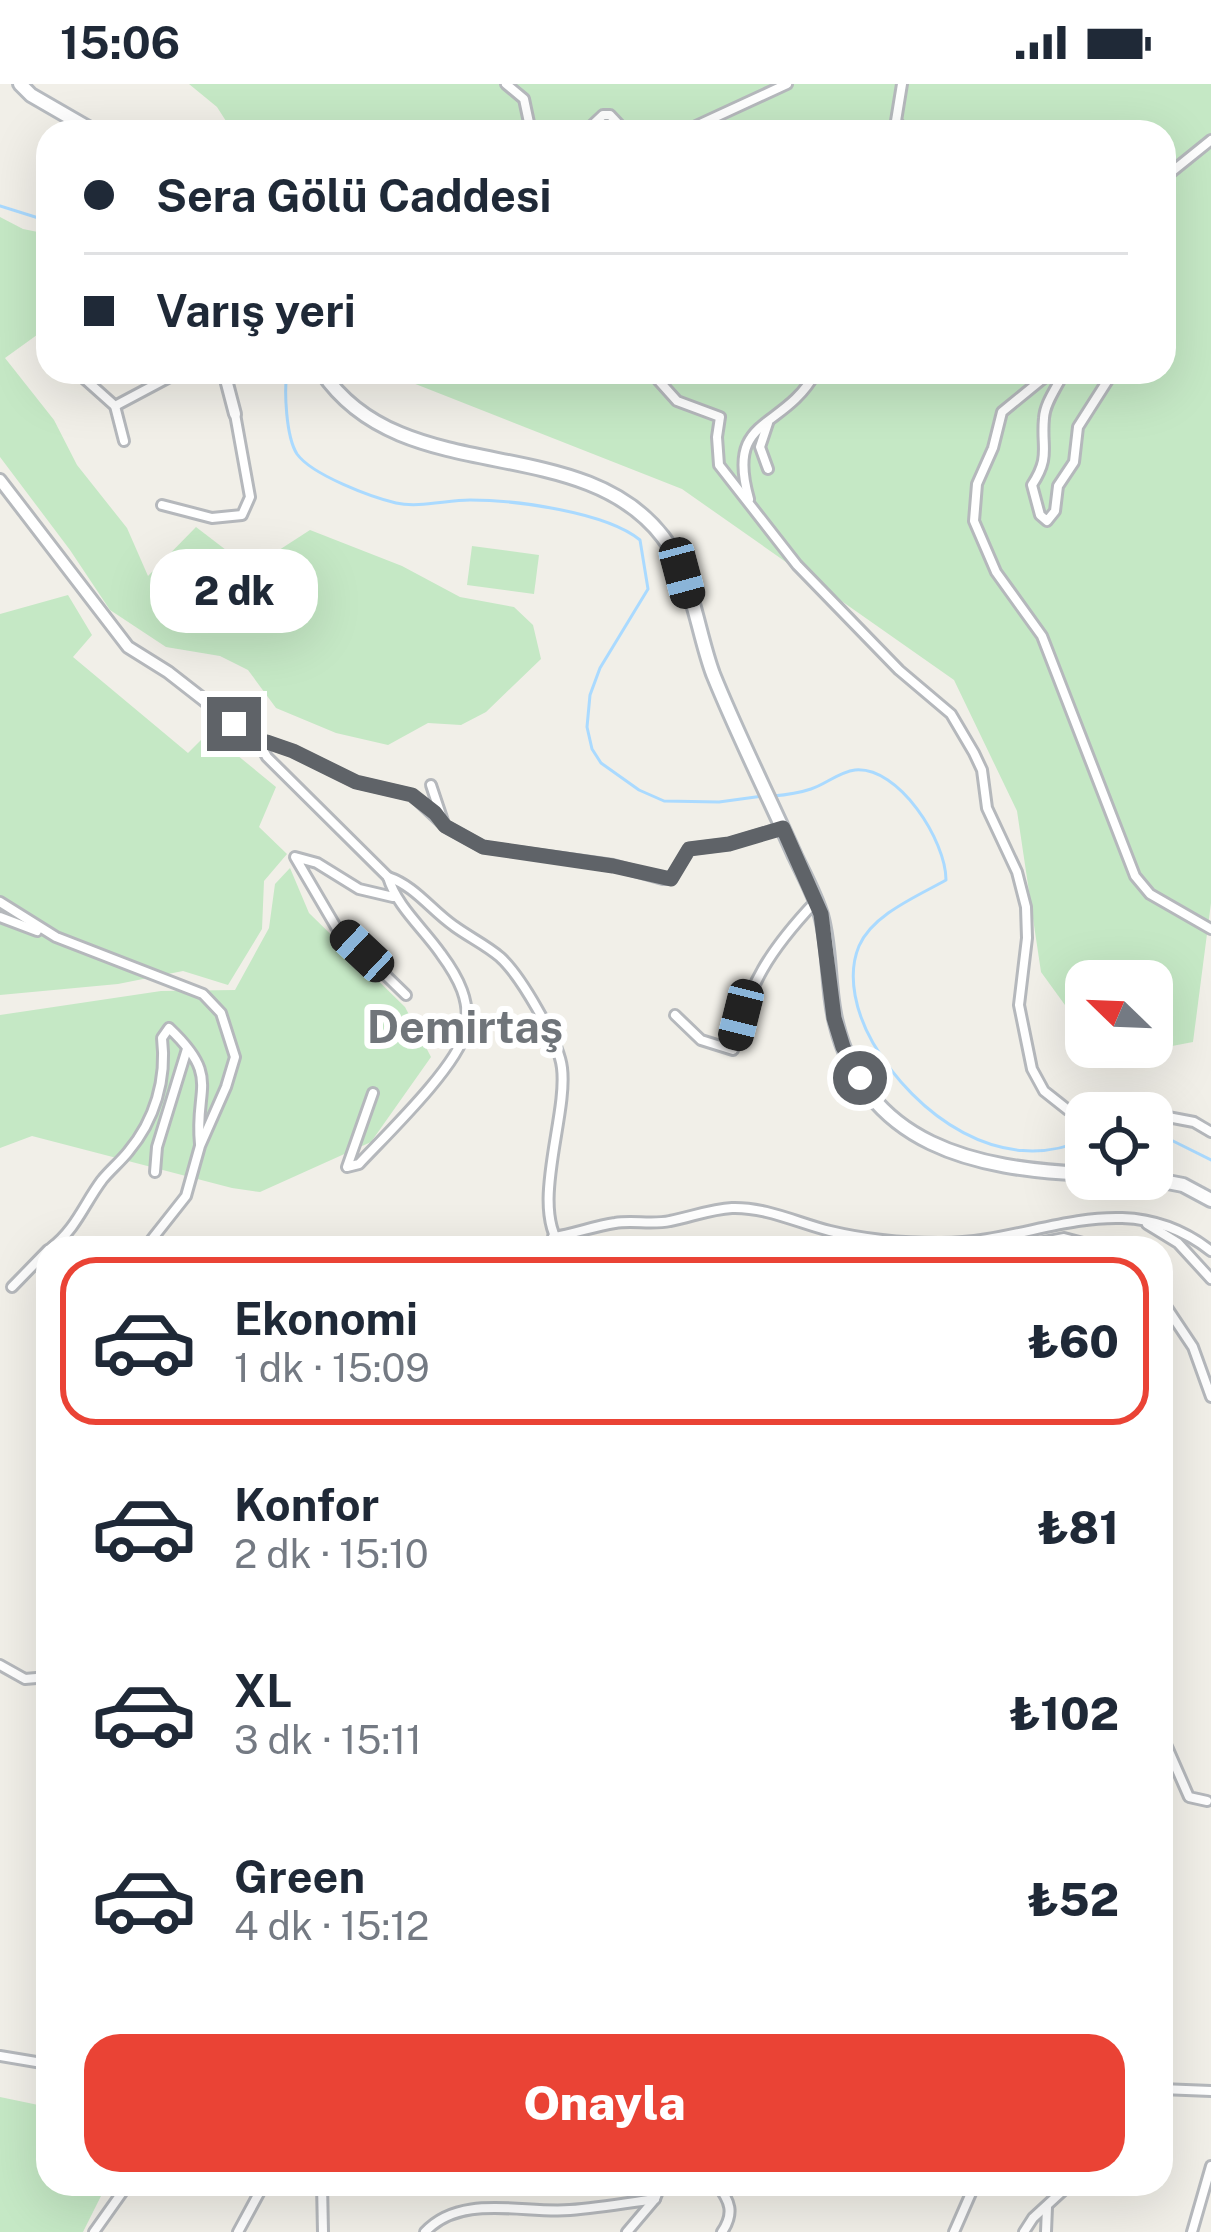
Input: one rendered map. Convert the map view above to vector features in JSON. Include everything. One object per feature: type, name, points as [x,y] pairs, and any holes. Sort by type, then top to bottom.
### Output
[{"type":"main road","points":[[20,84],[74,120]]},
{"type":"main road","points":[[330,384],[340,398],[373,423],[418,442],[608,489],[665,539],[682,573],[712,671],[821,914],[834,1018],[860,1078],[891,1118],[915,1136],[974,1161],[1065,1172]]},
{"type":"main road","points":[[1173,1183],[1211,1200]]},
{"type":"street","points":[[506,84],[524,99],[528,120]]},
{"type":"street","points":[[709,120],[787,84]]},
{"type":"street","points":[[896,120],[902,84]]},
{"type":"street","points":[[1176,168],[1211,140]]},
{"type":"street","points":[[90,384],[115,406],[124,441]]},
{"type":"street","points":[[115,406],[156,384]]},
{"type":"street","points":[[162,505],[212,518],[242,515],[250,497],[227,384]]},
{"type":"street","points":[[661,384],[676,401],[721,417],[719,465],[797,565],[855,627],[951,714],[974,753],[982,770],[987,808],[1017,872],[1026,907],[1018,1005],[1032,1069],[1044,1091],[1065,1108]]},
{"type":"street","points":[[751,506],[740,466],[744,445],[793,404],[807,384]]},
{"type":"street","points":[[1037,384],[1002,412],[977,484],[974,521],[996,572],[1042,636],[1135,876],[1150,894],[1211,929]]},
{"type":"street","points":[[1058,384],[1044,418],[1047,450],[1032,485],[1040,515],[1047,521],[1054,511],[1058,486],[1074,462],[1078,427],[1105,384]]},
{"type":"street","points":[[768,469],[760,447],[769,422]]},
{"type":"street","points":[[0,480],[128,646],[259,743],[268,758],[388,877],[404,882],[453,926],[510,967],[560,1059],[562,1089],[552,1153],[549,1222],[552,1236]]},
{"type":"street","points":[[259,743],[293,751],[356,782],[412,795],[445,826],[483,847],[671,879],[689,849],[729,844],[783,828]]},
{"type":"street","points":[[431,784],[445,826]]},
{"type":"street","points":[[394,897],[359,889],[317,863],[295,857],[337,927],[406,995]]},
{"type":"street","points":[[373,1093],[347,1167],[359,1164],[413,1106],[459,1048],[466,1030],[465,997],[458,978],[426,931],[394,897],[388,877]]},
{"type":"street","points":[[0,902],[56,937]]},
{"type":"street","points":[[675,1015],[701,1040],[733,1050],[741,1015],[774,946],[815,902]]},
{"type":"street","points":[[0,917],[203,994],[221,1013],[235,1057],[226,1088],[200,1146],[186,1196],[155,1236]]},
{"type":"street","points":[[63,1236],[81,1218],[98,1185],[131,1149],[150,1119],[165,1061],[162,1038],[169,1028],[198,1064],[204,1086],[200,1146]]},
{"type":"street","points":[[155,1172],[157,1147],[187,1048]]},
{"type":"street","points":[[1173,1118],[1211,1132]]},
{"type":"street","points":[[561,1236],[620,1222],[665,1222],[732,1208],[758,1210],[834,1232],[873,1236]]},
{"type":"street","points":[[1002,1236],[1101,1216],[1140,1220],[1193,1237],[1211,1251]]},
{"type":"street","points":[[1140,1220],[1165,1236]]},
{"type":"street","points":[[1173,1241],[1211,1279]]},
{"type":"street","points":[[12,1287],[36,1263]]},
{"type":"street","points":[[1173,1317],[1193,1347],[1211,1396]]},
{"type":"street","points":[[0,1665],[26,1679],[36,1678]]},
{"type":"street","points":[[1173,1760],[1189,1797],[1207,1801]]},
{"type":"street","points":[[0,2056],[36,2062]]},
{"type":"street","points":[[1173,2089],[1211,2091]]},
{"type":"street","points":[[1192,2232],[1211,2165]]},
{"type":"street","points":[[94,2232],[120,2196]]},
{"type":"street","points":[[238,2232],[258,2196]]},
{"type":"street","points":[[322,2196],[323,2232]]},
{"type":"street","points":[[627,2232],[656,2196]]},
{"type":"street","points":[[722,2232],[731,2212],[727,2196]]},
{"type":"street","points":[[954,2232],[970,2196]]},
{"type":"street","points":[[1024,2232],[1057,2196]]},
{"type":"street","points":[[425,2232],[452,2214],[476,2209],[567,2211],[655,2199]]},
{"type":"street","points":[[1046,2232],[1047,2206]]},
{"type":"green space","points":[[189,84],[1211,84],[1211,903],[1193,1042],[1173,1046],[1173,960],[1065,960],[1065,1005],[1041,972],[1017,811],[954,680],[682,489],[415,384],[1176,384],[1176,120],[225,120]]},
{"type":"green space","points":[[0,217],[36,232],[36,336],[5,358],[54,420],[77,465],[127,528],[148,576],[196,527],[226,550],[259,563],[310,530],[402,566],[460,597],[514,607],[533,625],[541,659],[486,712],[461,725],[428,723],[388,745],[336,733],[276,708],[248,670],[220,656],[166,647],[110,610],[0,457]]},
{"type":"green space","points":[[472,546],[539,555],[534,594],[467,585]]},
{"type":"green space","points":[[68,595],[92,635],[73,657],[188,753],[209,732],[276,787],[259,827],[287,854],[264,881],[262,929],[228,985],[183,971],[118,984],[0,995],[0,614]]},
{"type":"green space","points":[[290,868],[309,913],[405,1007],[431,1057],[371,1142],[260,1192],[32,1136],[0,1148],[0,1015],[161,991],[235,990],[269,928],[275,884]]},
{"type":"green space","points":[[0,2097],[36,2104],[36,2196],[101,2196],[83,2232],[0,2232]]},
{"type":"waterway","points":[[0,206],[36,217]]},
{"type":"waterway","points":[[286,384],[290,437],[297,454],[343,484],[405,504],[461,500],[559,509],[605,522],[640,540],[648,589],[600,668],[590,695],[587,727],[592,749],[601,763],[664,801],[719,802],[763,796]]},
{"type":"waterway","points":[[773,796],[811,789],[855,770],[888,780],[917,809],[938,846],[946,880],[885,915],[859,946],[853,970],[862,1020],[873,1043],[912,1094],[963,1133],[1023,1151],[1065,1146]]},
{"type":"waterway","points":[[1173,1141],[1211,1160]]},
{"type":"district","name":"Demirtaş","points":[[465,1027]]},
{"type":"route","points":[[234,724],[259,743],[293,751],[356,782],[412,795],[461,838],[483,847],[671,879],[689,849],[729,844],[783,828],[821,914],[834,1018],[860,1078]]}]
